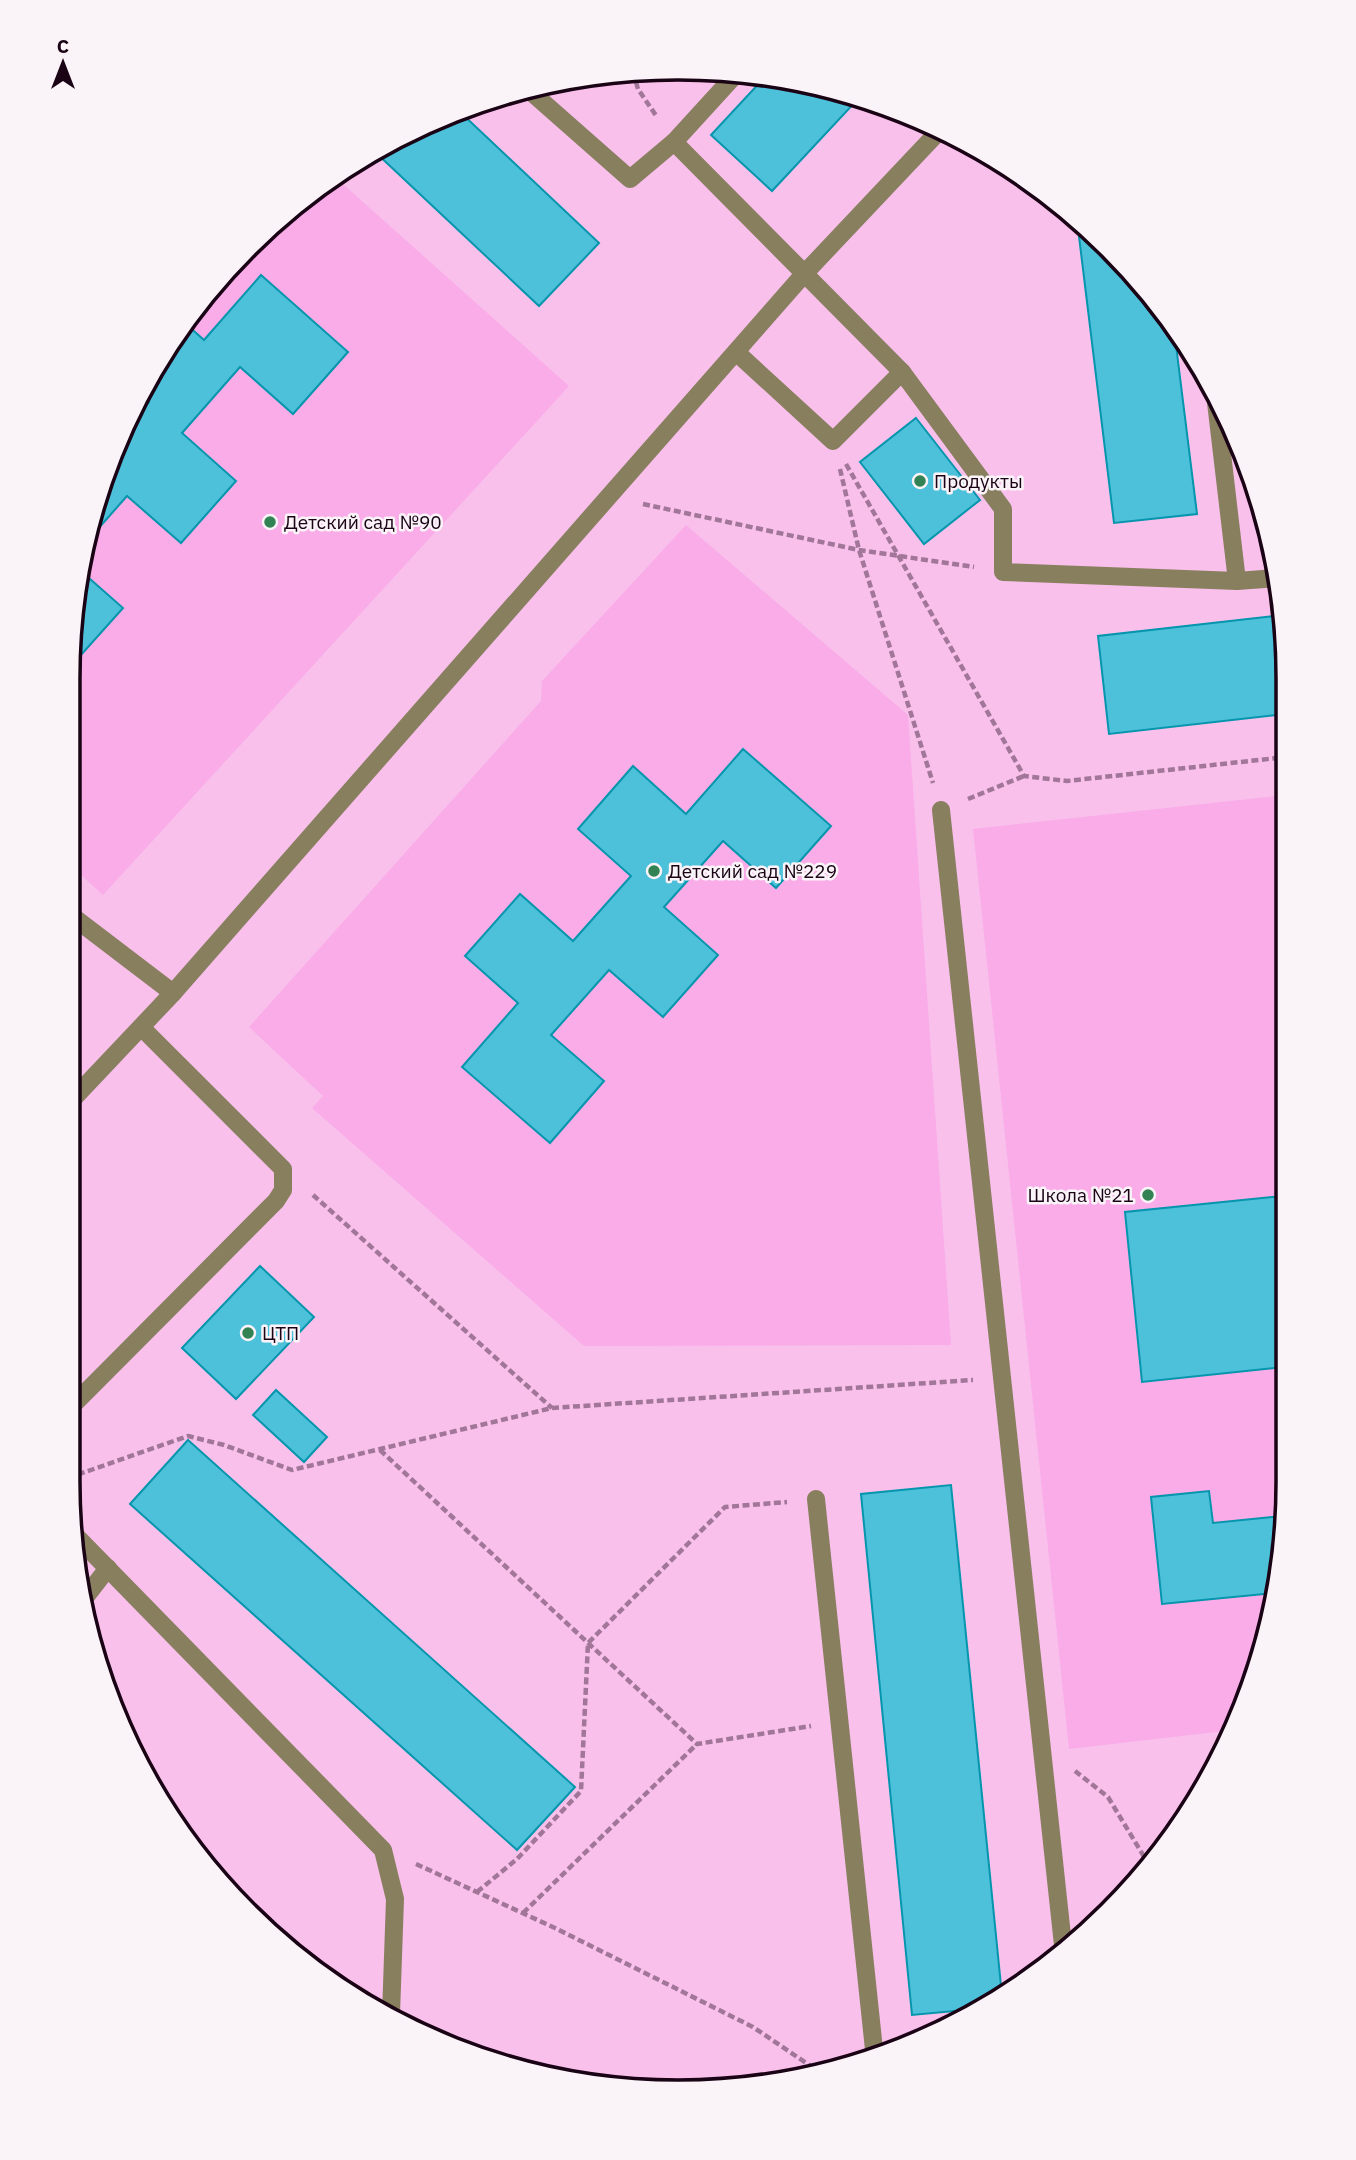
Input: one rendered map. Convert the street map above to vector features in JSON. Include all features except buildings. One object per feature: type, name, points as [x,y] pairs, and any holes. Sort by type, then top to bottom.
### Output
[{"type":"street","points":[[538,98],[630,179],[674,142],[728,83]]},
{"type":"street","points":[[80,1092],[173,993],[804,274],[933,138]]},
{"type":"street","points":[[674,142],[902,372],[1003,509],[1003,572],[1237,581],[1267,579]]},
{"type":"street","points":[[736,352],[833,441],[902,372]]},
{"type":"street","points":[[1219,424],[1237,581]]},
{"type":"street","points":[[941,810],[1062,1939]]},
{"type":"street","points":[[80,922],[173,993]]},
{"type":"street","points":[[80,1398],[276,1201],[283,1190],[283,1169],[141,1027]]},
{"type":"street","points":[[816,1499],[874,2047]]},
{"type":"street","points":[[84,1544],[383,1850],[395,1899],[391,2006]]},
{"type":"street","points":[[91,1590],[108,1568]]},
{"type":"path","points":[[636,82],[674,142]]},
{"type":"path","points":[[833,441],[859,550],[941,810],[1024,776],[1066,781],[1276,758]]},
{"type":"path","points":[[833,441],[1024,776]]},
{"type":"path","points":[[608,497],[859,550],[1003,572]]},
{"type":"path","points":[[283,1169],[552,1408]]},
{"type":"path","points":[[80,1474],[188,1436],[224,1445],[292,1471],[552,1408],[1002,1378]]},
{"type":"path","points":[[380,1450],[696,1744]]},
{"type":"path","points":[[477,1892],[517,1858],[581,1791],[588,1643],[725,1507],[816,1499]]},
{"type":"path","points":[[523,1913],[696,1744],[839,1721]]},
{"type":"path","points":[[1042,1744],[1108,1797],[1144,1856]]},
{"type":"path","points":[[383,1850],[523,1913],[753,2027],[809,2065]]},
{"type":"shaded area","name":"Детский сад №90","points":[[342,184],[569,386],[103,895],[80,874],[80,678],[92,561],[112,486],[142,414],[181,346],[204,314],[229,284],[284,229]]},
{"type":"shaded area","name":"Детский сад №229","points":[[686,525],[908,715],[951,1345],[584,1346],[312,1108],[323,1096],[249,1027],[541,701],[542,681]]},
{"type":"shaded area","name":"Школа №21","points":[[1276,796],[1274,1521],[1264,1599],[1255,1637],[1244,1674],[1221,1731],[1069,1749],[973,829]]},
{"type":"place","name":"Продукты","points":[[920,481]]},
{"type":"place","name":"Детский сад №90","points":[[270,522]]},
{"type":"place","name":"Детский сад №229","points":[[654,871]]},
{"type":"place","name":"Школа №21","points":[[1148,1195]]},
{"type":"place","name":"ЦТП","points":[[248,1333]]}]
